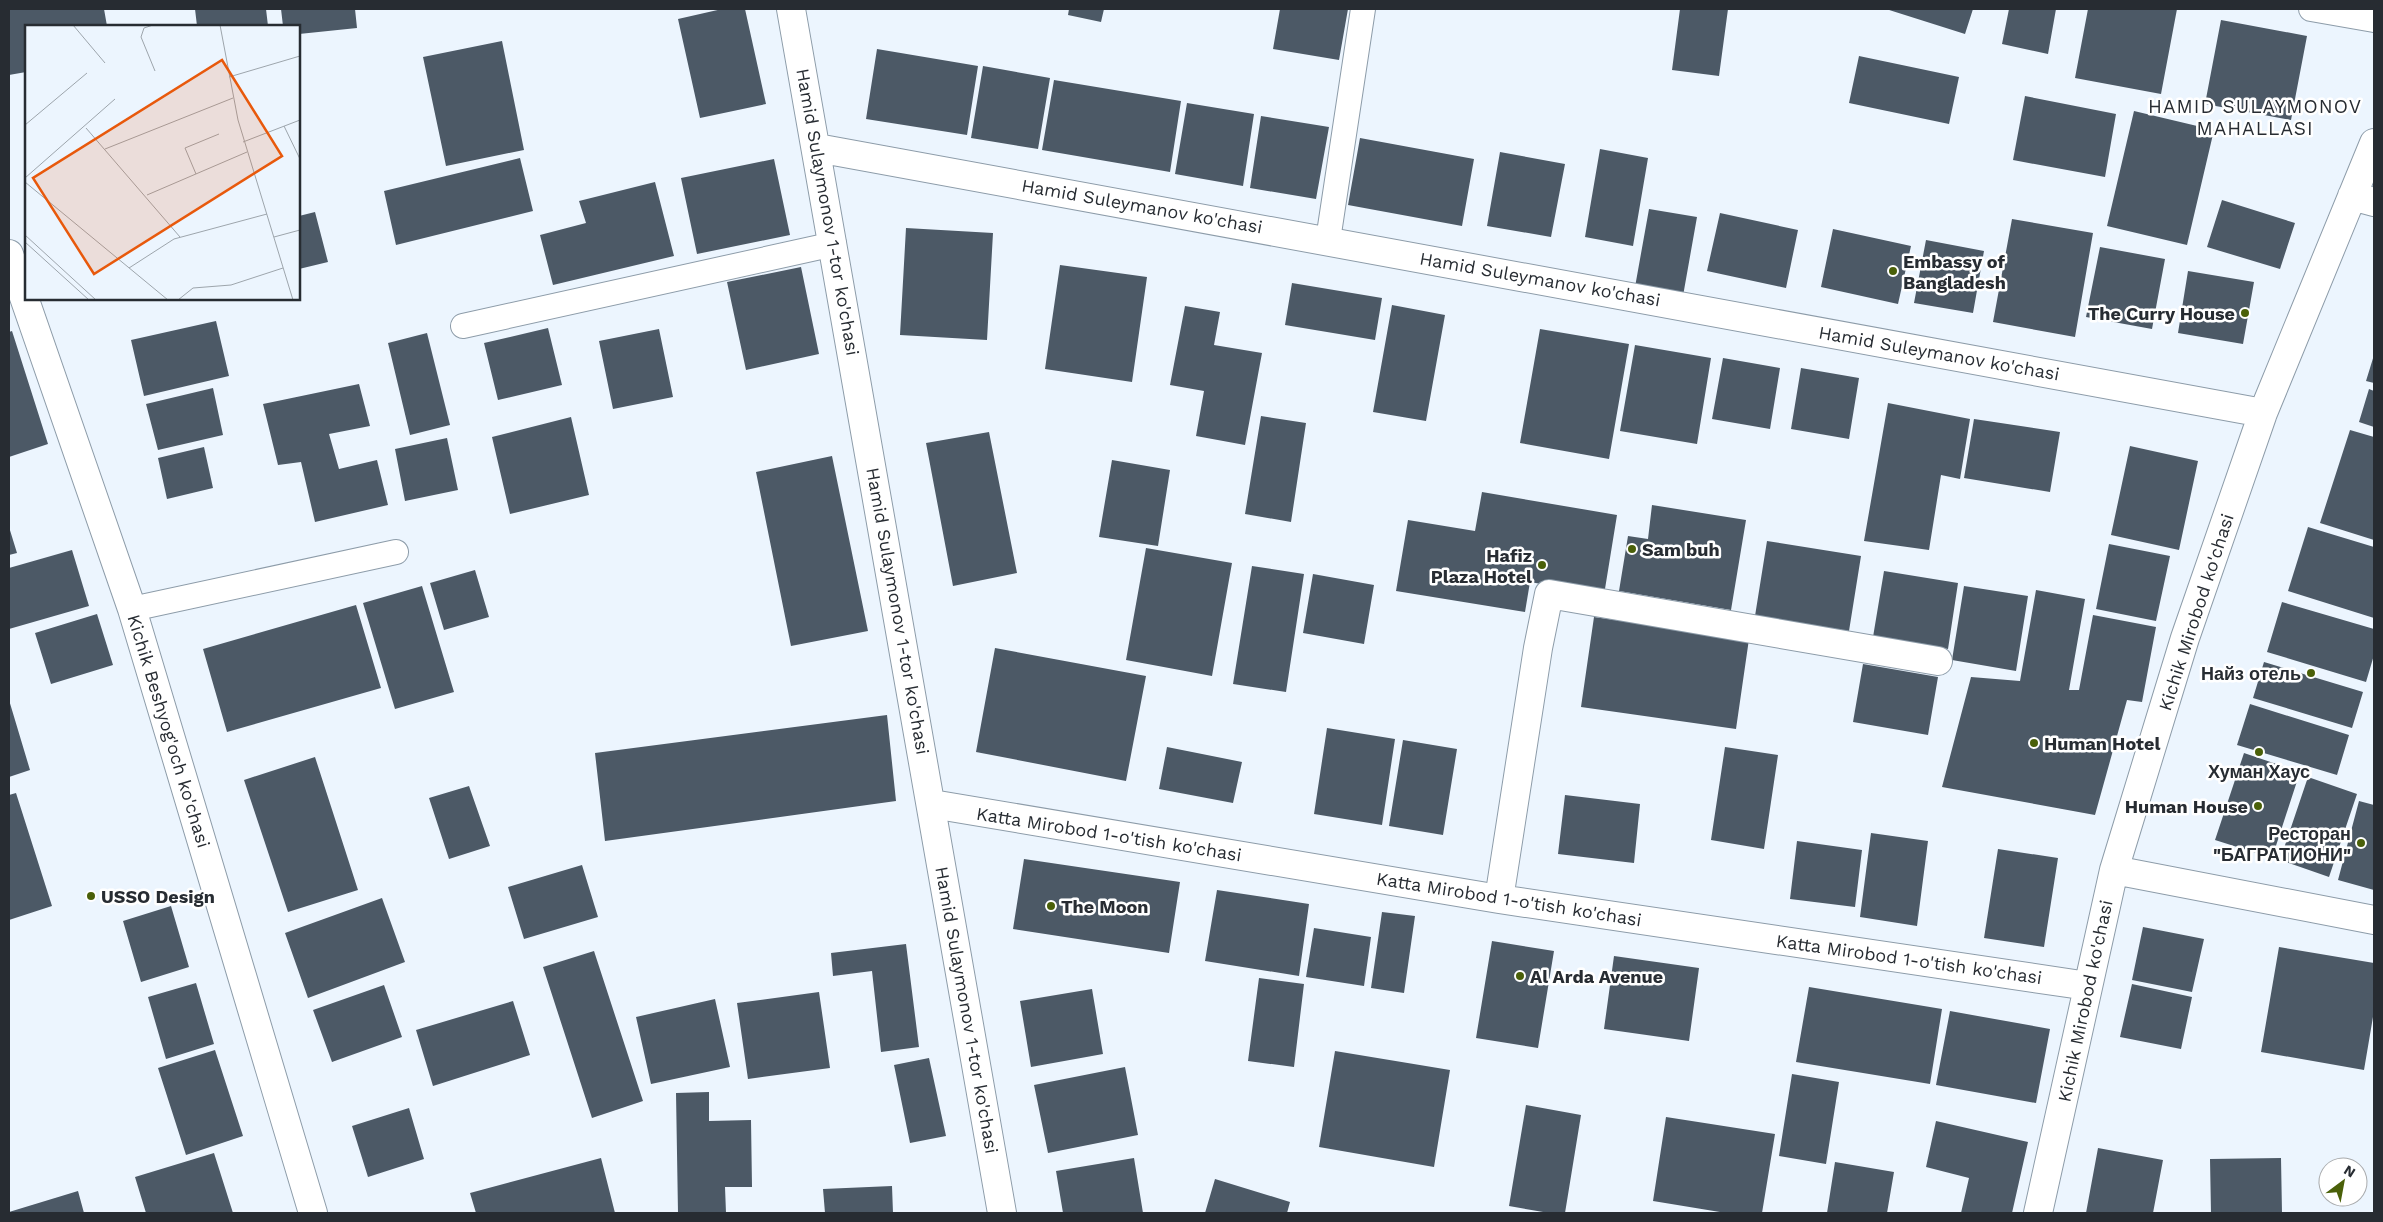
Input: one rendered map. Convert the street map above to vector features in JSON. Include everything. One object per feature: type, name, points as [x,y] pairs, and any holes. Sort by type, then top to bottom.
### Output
[{"type":"street","name":"Hamid Sulaymonov 1-tor ko'chasi","points":[[791,9],[834,244],[1002,1213]]},
{"type":"street","name":"Kichik Mirobod ko'chasi","points":[[2038,1213],[2114,870],[2185,638],[2264,413],[2363,199],[2374,142]]},
{"type":"street","name":"Hamid Suleymanov ko'chasi","points":[[817,148],[1328,240],[2264,413]]},
{"type":"street","name":"Kichik Beshyog'och ko'chasi","points":[[9,254],[132,609],[313,1213]]},
{"type":"street","points":[[1500,899],[1538,648],[1550,594],[1938,662]]},
{"type":"street","name":"Katta Mirobod 1-o'tish ko'chasi","points":[[932,804],[1500,899],[2088,986]]},
{"type":"street","points":[[2114,870],[2374,920]]},
{"type":"lane","points":[[1328,240],[1363,9]]},
{"type":"lane","points":[[2311,9],[2374,20]]},
{"type":"lane","points":[[462,326],[834,244]]},
{"type":"lane","points":[[132,609],[396,552]]},
{"type":"building","points":[[9,9],[104,9],[107,25],[25,25],[25,72],[9,75]]},
{"type":"building","points":[[195,9],[266,9],[268,25],[197,25]]},
{"type":"building","points":[[281,9],[355,9],[357,28],[300,34],[300,25],[283,25]]},
{"type":"building","points":[[722,9],[745,9],[766,104],[700,118],[678,19]]},
{"type":"building","points":[[1069,9],[1104,9],[1101,22],[1068,15]]},
{"type":"building","points":[[1280,9],[1348,9],[1339,60],[1273,49]]},
{"type":"building","points":[[1680,9],[1728,9],[1719,76],[1672,70]]},
{"type":"building","points":[[1886,9],[1973,9],[1965,34]]},
{"type":"building","points":[[2009,9],[2056,9],[2048,54],[2002,44]]},
{"type":"building","points":[[2088,9],[2177,9],[2161,94],[2075,78]]},
{"type":"building","points":[[2221,20],[2307,36],[2291,120],[2205,104]]},
{"type":"building","points":[[502,41],[524,150],[446,166],[423,57]]},
{"type":"building","points":[[877,49],[978,66],[967,135],[866,119]]},
{"type":"building","points":[[1859,56],[1959,77],[1949,124],[1849,103]]},
{"type":"building","points":[[983,66],[1050,78],[1038,149],[971,138]]},
{"type":"building","points":[[1054,80],[1181,101],[1170,172],[1042,150]]},
{"type":"building","points":[[2025,96],[2116,114],[2105,177],[2013,160]]},
{"type":"building","points":[[1187,103],[1254,114],[1243,186],[1175,174]]},
{"type":"building","points":[[2134,111],[2214,130],[2187,245],[2107,226]]},
{"type":"building","points":[[1261,116],[1329,127],[1316,199],[1250,188]]},
{"type":"building","points":[[1360,138],[1474,159],[1462,226],[1348,205]]},
{"type":"building","points":[[1600,149],[1648,158],[1633,246],[1585,237]]},
{"type":"building","points":[[1500,152],[1565,164],[1551,237],[1487,226]]},
{"type":"building","points":[[520,158],[533,211],[396,245],[384,191]]},
{"type":"building","points":[[774,159],[790,235],[697,254],[681,178]]},
{"type":"building","points":[[655,182],[674,256],[553,285],[540,235],[586,223],[579,201]]},
{"type":"building","points":[[2222,200],[2295,223],[2280,269],[2207,247]]},
{"type":"building","points":[[1649,209],[1697,217],[1683,296],[1635,287]]},
{"type":"building","points":[[315,212],[328,262],[300,269],[300,216]]},
{"type":"building","points":[[1720,213],[1798,230],[1786,288],[1707,271]]},
{"type":"building","points":[[2012,219],[2093,233],[2075,337],[1993,322]]},
{"type":"building","points":[[906,228],[993,233],[987,340],[900,335]]},
{"type":"building","points":[[1833,229],[1911,246],[1898,304],[1821,287]]},
{"type":"building","points":[[1926,240],[1984,251],[1973,313],[1914,303]]},
{"type":"building","points":[[2100,247],[2165,259],[2152,329],[2086,317]]},
{"type":"building","points":[[1060,265],[1147,277],[1132,382],[1045,369]]},
{"type":"building","points":[[801,267],[819,354],[746,370],[727,282]]},
{"type":"building","points":[[2188,271],[2254,282],[2243,344],[2178,333]]},
{"type":"building","points":[[1292,283],[1382,298],[1375,340],[1285,325]]},
{"type":"building","points":[[1392,305],[1445,315],[1426,421],[1373,412]]},
{"type":"building","points":[[1185,306],[1220,312],[1214,345],[1262,353],[1245,445],[1196,436],[1204,391],[1170,385]]},
{"type":"building","points":[[216,321],[229,376],[144,396],[131,340]]},
{"type":"building","points":[[548,328],[562,385],[498,400],[484,343]]},
{"type":"building","points":[[659,329],[673,397],[613,409],[599,341]]},
{"type":"building","points":[[1540,329],[1629,344],[1609,459],[1520,443]]},
{"type":"building","points":[[12,331],[48,444],[9,457],[9,332]]},
{"type":"building","points":[[427,333],[450,425],[410,435],[388,343]]},
{"type":"building","points":[[1635,345],[1711,358],[1697,444],[1620,431]]},
{"type":"building","points":[[2374,355],[2374,383],[2366,381]]},
{"type":"building","points":[[1723,358],[1780,368],[1770,429],[1712,419]]},
{"type":"building","points":[[1801,368],[1859,378],[1849,439],[1791,429]]},
{"type":"building","points":[[359,384],[370,426],[329,434],[339,469],[377,460],[388,505],[315,522],[301,462],[278,465],[263,404]]},
{"type":"building","points":[[213,388],[223,435],[158,450],[146,404]]},
{"type":"building","points":[[2369,389],[2374,391],[2374,427],[2359,422]]},
{"type":"building","points":[[1888,403],[1970,419],[1960,479],[1941,475],[1929,550],[1864,541]]},
{"type":"building","points":[[1261,416],[1306,423],[1291,522],[1245,514]]},
{"type":"building","points":[[571,417],[589,495],[510,514],[492,437]]},
{"type":"building","points":[[1974,419],[2060,432],[2050,492],[1964,478]]},
{"type":"building","points":[[2350,430],[2374,437],[2374,540],[2320,523]]},
{"type":"building","points":[[989,432],[1017,573],[953,586],[926,443]]},
{"type":"building","points":[[447,438],[458,490],[405,501],[395,449]]},
{"type":"building","points":[[2130,446],[2198,461],[2179,550],[2111,535]]},
{"type":"building","points":[[204,447],[213,488],[167,499],[158,458]]},
{"type":"building","points":[[832,456],[868,631],[791,646],[756,472]]},
{"type":"building","points":[[1112,460],[1170,470],[1158,546],[1099,537]]},
{"type":"building","points":[[1482,492],[1617,515],[1604,595],[1530,582],[1525,612],[1396,591],[1408,520],[1475,531]]},
{"type":"building","points":[[1652,505],[1746,520],[1731,610],[1619,591],[1628,536],[1648,539]]},
{"type":"building","points":[[9,527],[17,553],[9,555]]},
{"type":"building","points":[[2308,527],[2374,547],[2374,618],[2288,591]]},
{"type":"building","points":[[1767,541],[1861,556],[1849,631],[1755,616]]},
{"type":"building","points":[[2109,544],[2170,556],[2156,621],[2096,609]]},
{"type":"building","points":[[1146,548],[1232,563],[1212,676],[1126,660]]},
{"type":"building","points":[[72,550],[89,606],[9,629],[9,568]]},
{"type":"building","points":[[1252,566],[1304,574],[1286,692],[1233,684]]},
{"type":"building","points":[[475,570],[489,617],[444,630],[430,583]]},
{"type":"building","points":[[1884,571],[1958,583],[1948,649],[1873,637]]},
{"type":"building","points":[[1313,574],[1374,585],[1364,644],[1303,633]]},
{"type":"building","points":[[422,586],[454,692],[395,709],[363,603]]},
{"type":"building","points":[[1964,586],[2028,596],[2016,671],[1952,660]]},
{"type":"building","name":"Human Hotel","points":[[2036,590],[2085,599],[2069,690],[2079,690],[2093,615],[2156,627],[2142,702],[2127,700],[2095,815],[1942,787],[1971,677],[2020,681]]},
{"type":"building","points":[[2282,602],[2374,629],[2374,655],[2366,682],[2267,652]]},
{"type":"building","points":[[356,605],[381,688],[227,732],[203,649]]},
{"type":"building","points":[[97,614],[113,665],[51,684],[35,633]]},
{"type":"building","points":[[1594,617],[1749,639],[1736,729],[1581,707]]},
{"type":"building","points":[[995,648],[1146,676],[1126,781],[976,752]]},
{"type":"building","points":[[2264,662],[2363,692],[2352,728],[2253,698]]},
{"type":"building","points":[[1863,664],[1938,677],[1928,735],[1853,722]]},
{"type":"building","points":[[9,700],[30,770],[9,777]]},
{"type":"building","points":[[2250,704],[2349,735],[2337,775],[2237,745]]},
{"type":"building","points":[[887,715],[896,801],[605,841],[595,753]]},
{"type":"building","points":[[1327,728],[1395,739],[1382,825],[1314,814]]},
{"type":"building","points":[[1403,740],[1457,749],[1443,835],[1389,826]]},
{"type":"building","points":[[1167,747],[1242,762],[1233,803],[1159,789]]},
{"type":"building","points":[[1725,747],[1778,755],[1764,849],[1711,840]]},
{"type":"building","name":"Human House","points":[[2244,753],[2300,772],[2272,858],[2215,840]]},
{"type":"building","points":[[315,757],[358,890],[288,912],[244,780]]},
{"type":"building","points":[[2308,777],[2357,794],[2329,877],[2280,860]]},
{"type":"building","points":[[469,786],[490,846],[449,859],[429,798]]},
{"type":"building","points":[[16,793],[52,906],[9,920],[9,795]]},
{"type":"building","points":[[1565,795],[1640,804],[1634,863],[1558,854]]},
{"type":"building","name":"Ресторан \"БАГРАТИОНИ\"","points":[[2359,801],[2374,805],[2374,890],[2338,880]]},
{"type":"building","points":[[1871,833],[1928,841],[1917,926],[1860,917]]},
{"type":"building","points":[[1797,841],[1862,850],[1855,907],[1790,899]]},
{"type":"building","points":[[1998,849],[2058,858],[2044,947],[1984,938]]},
{"type":"building","points":[[1024,859],[1180,882],[1169,953],[1013,929]]},
{"type":"building","points":[[582,865],[598,917],[524,939],[508,887]]},
{"type":"building","points":[[1217,890],[1309,904],[1299,976],[1205,961]]},
{"type":"building","points":[[382,898],[405,962],[308,998],[285,933]]},
{"type":"building","points":[[171,906],[189,967],[141,982],[123,921]]},
{"type":"building","points":[[1382,912],[1415,916],[1404,993],[1371,988]]},
{"type":"building","points":[[2143,927],[2204,939],[2192,992],[2132,980]]},
{"type":"building","points":[[1314,928],[1371,937],[1364,986],[1306,977]]},
{"type":"building","points":[[1492,941],[1554,951],[1538,1048],[1476,1038]]},
{"type":"building","points":[[906,944],[919,1047],[881,1052],[872,971],[833,976],[831,953]]},
{"type":"building","points":[[2279,947],[2374,963],[2374,1011],[2364,1070],[2261,1052]]},
{"type":"building","points":[[594,951],[643,1101],[592,1118],[543,967]]},
{"type":"building","points":[[1614,956],[1699,968],[1689,1041],[1604,1029]]},
{"type":"building","points":[[1259,978],[1304,984],[1294,1067],[1248,1061]]},
{"type":"building","points":[[196,983],[214,1044],[166,1059],[148,997]]},
{"type":"building","points":[[2132,984],[2192,997],[2181,1049],[2120,1037]]},
{"type":"building","points":[[384,985],[402,1037],[332,1062],[313,1010]]},
{"type":"building","points":[[1809,987],[1942,1009],[1930,1084],[1796,1062]]},
{"type":"building","points":[[1092,989],[1103,1054],[1031,1067],[1020,1001]]},
{"type":"building","points":[[819,992],[830,1068],[748,1079],[737,1003]]},
{"type":"building","points":[[715,999],[730,1067],[651,1084],[636,1017]]},
{"type":"building","points":[[513,1001],[530,1055],[433,1086],[416,1030]]},
{"type":"building","points":[[1950,1011],[2050,1029],[2036,1103],[1936,1085]]},
{"type":"building","points":[[215,1050],[243,1136],[186,1155],[158,1068]]},
{"type":"building","points":[[1335,1051],[1450,1070],[1434,1167],[1319,1147]]},
{"type":"building","points":[[929,1058],[946,1136],[910,1143],[894,1065]]},
{"type":"building","points":[[1125,1067],[1138,1135],[1048,1153],[1034,1085]]},
{"type":"building","points":[[1792,1074],[1839,1082],[1826,1164],[1779,1156]]},
{"type":"building","points":[[709,1092],[709,1121],[751,1120],[752,1187],[725,1187],[726,1213],[678,1213],[676,1093]]},
{"type":"building","points":[[1526,1105],[1581,1115],[1565,1213],[1549,1213],[1509,1206]]},
{"type":"building","points":[[409,1108],[424,1159],[368,1177],[352,1126]]},
{"type":"building","points":[[1666,1117],[1775,1134],[1762,1213],[1726,1213],[1653,1201]]},
{"type":"building","points":[[1936,1121],[2028,1142],[2012,1213],[1961,1213],[1969,1178],[1926,1167]]},
{"type":"building","points":[[2098,1148],[2163,1160],[2153,1213],[2086,1213]]},
{"type":"building","points":[[214,1153],[233,1213],[146,1213],[135,1177]]},
{"type":"building","points":[[601,1158],[615,1213],[476,1213],[470,1193]]},
{"type":"building","points":[[1134,1158],[1143,1213],[1063,1213],[1056,1171]]},
{"type":"building","points":[[2281,1158],[2282,1213],[2211,1213],[2210,1159]]},
{"type":"building","points":[[1835,1162],[1894,1172],[1887,1213],[1827,1213]]},
{"type":"building","points":[[1215,1179],[1290,1202],[1287,1213],[1205,1213]]},
{"type":"building","points":[[892,1186],[893,1213],[825,1213],[823,1189]]},
{"type":"building","points":[[78,1191],[84,1213],[9,1213],[9,1212]]},
{"type":"place","name":"Embassy of Bangladesh","points":[[1893,271]]},
{"type":"place","name":"The Curry House","points":[[2245,313]]},
{"type":"place","name":"Sam buh","points":[[1632,549]]},
{"type":"place","name":"Hafiz Plaza Hotel","points":[[1542,565]]},
{"type":"place","name":"Найз отель","points":[[2311,673]]},
{"type":"place","name":"Human Hotel","points":[[2034,743]]},
{"type":"place","name":"Хуман Хаус","points":[[2259,752]]},
{"type":"place","name":"Human House","points":[[2258,806]]},
{"type":"place","name":"Ресторан \"БАГРАТИОНИ\"","points":[[2361,843]]},
{"type":"place","name":"USSO Design","points":[[91,896]]},
{"type":"place","name":"The Moon","points":[[1051,906]]},
{"type":"place","name":"Al Arda Avenue","points":[[1520,976]]},
{"type":"district","name":"HAMID SULAYMONOV MAHALLASI","points":[[2255,117]]}]
